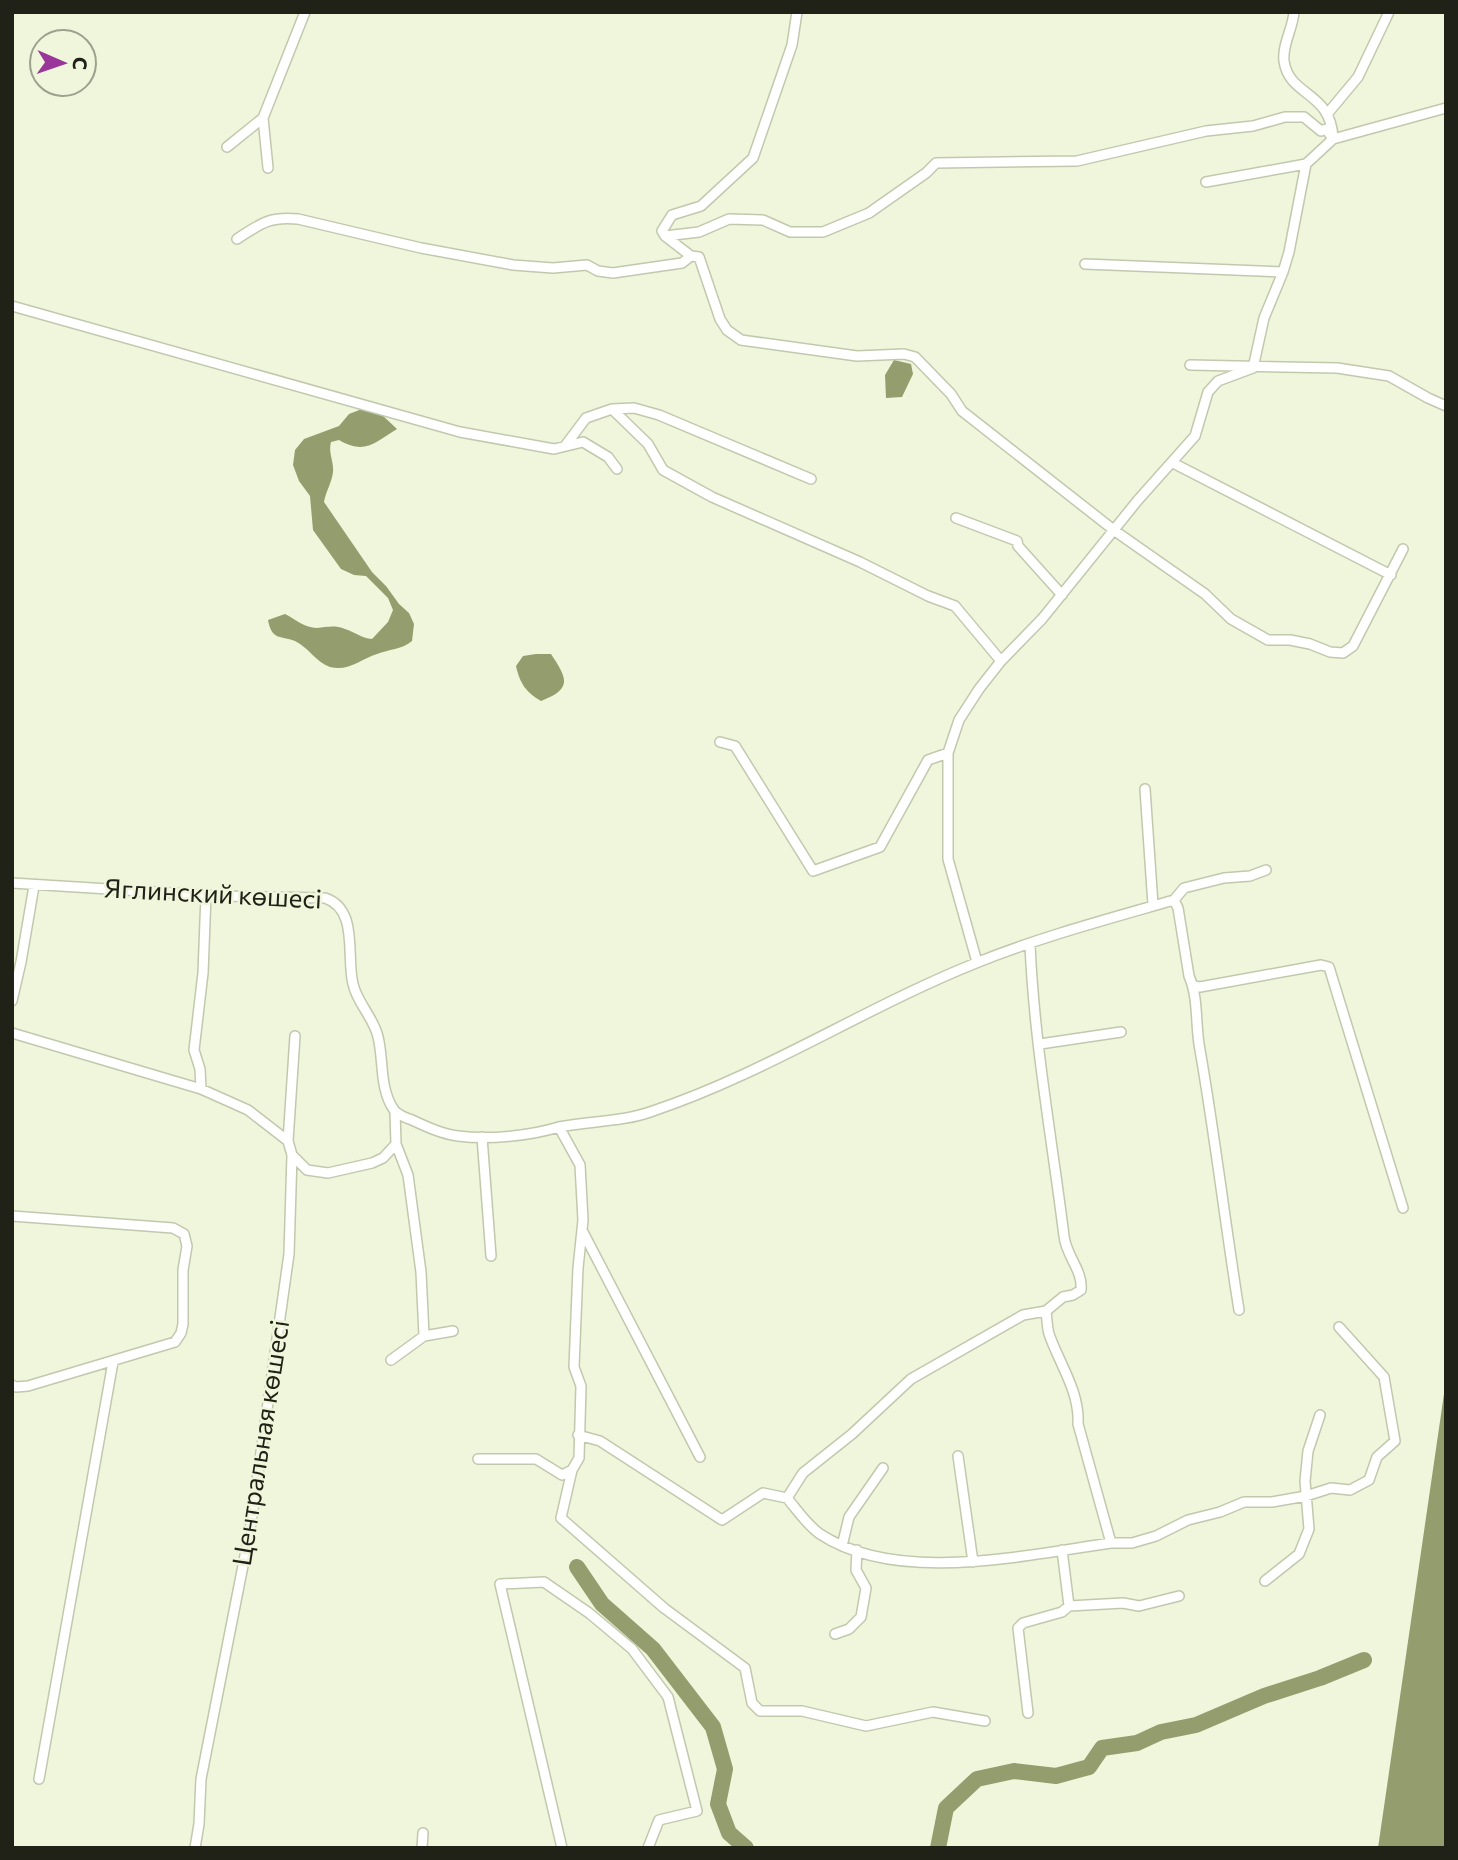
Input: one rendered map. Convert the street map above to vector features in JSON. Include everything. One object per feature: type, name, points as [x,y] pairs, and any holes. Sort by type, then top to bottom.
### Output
[{"type":"street","points":[[268,168],[263,118],[305,12]]},
{"type":"street","points":[[797,12],[792,45],[753,158],[701,206],[673,215],[662,231],[691,256],[699,257],[720,319],[727,330],[741,340],[857,356],[915,356],[951,394],[962,411],[1115,531],[1205,594],[1231,619],[1268,640],[1290,640],[1330,652],[1343,653],[1353,646],[1404,549]]},
{"type":"street","points":[[1294,12],[1284,59],[1288,74],[1294,83],[1320,102],[1328,113],[1333,139]]},
{"type":"street","points":[[1328,113],[1358,77],[1389,12]]},
{"type":"street","points":[[1206,182],[1306,164],[1333,139],[1446,108]]},
{"type":"street","points":[[665,236],[699,232],[729,219],[763,220],[790,232],[823,232],[869,213],[936,163],[1077,161],[1206,131],[1253,126],[1284,117],[1304,117],[1321,131],[1326,129],[1333,139]]},
{"type":"street","points":[[227,147],[263,118]]},
{"type":"street","points":[[1253,368],[1264,318],[1283,272],[1306,164]]},
{"type":"street","points":[[237,239],[262,222],[277,217],[298,219],[421,248],[513,265],[553,268],[587,265],[598,271],[613,273],[660,268],[682,263],[691,256]]},
{"type":"street","points":[[1085,264],[1283,272]]},
{"type":"street","points":[[12,306],[460,432],[554,449],[583,442],[607,457],[617,469]]},
{"type":"street","points":[[1190,365],[1337,368],[1389,376],[1446,406]]},
{"type":"street","points":[[976,962],[948,859],[948,753],[959,720],[1001,661],[1062,595],[1138,500],[1195,436],[1208,392],[1218,381],[1253,368]]},
{"type":"street","points":[[565,447],[586,418],[612,409],[634,408],[659,415],[811,479]]},
{"type":"street","points":[[612,409],[648,444],[663,470],[712,497],[955,606],[1001,661]]},
{"type":"street","points":[[1173,463],[1391,575]]},
{"type":"street","points":[[956,518],[1017,541],[1018,546],[1062,595]]},
{"type":"street","points":[[720,741],[735,746],[813,871],[880,847],[929,760],[948,753]]},
{"type":"street","points":[[1145,789],[1153,905]]},
{"type":"street","points":[[424,1336],[421,1272],[408,1175],[396,1144],[395,1112],[432,1130],[456,1136],[482,1137],[544,1131],[652,1112],[742,1076],[976,962],[1079,927],[1174,900],[1184,888],[1224,878],[1251,876],[1266,870]]},
{"type":"street","name":"Яглинский көшесі","points":[[12,883],[206,895],[325,898],[335,901],[341,908],[350,934],[353,984],[361,1006],[378,1034],[385,1091],[395,1112]]},
{"type":"street","points":[[12,1001],[34,886]]},
{"type":"street","points":[[201,1089],[200,1069],[194,1050],[203,973],[206,895]]},
{"type":"street","points":[[1174,900],[1178,908],[1189,976],[1194,986],[1199,1046],[1239,1310]]},
{"type":"street","points":[[787,1498],[803,1473],[852,1434],[911,1379],[1023,1315],[1046,1311],[1063,1297],[1081,1290],[1082,1279],[1065,1247],[1040,1044],[1033,1008],[1030,944]]},
{"type":"street","points":[[1194,986],[1321,965],[1329,967],[1403,1208]]},
{"type":"street","points":[[1040,1044],[1121,1032]]},
{"type":"street","points":[[12,1033],[201,1089],[248,1110],[288,1141]]},
{"type":"street","name":"Центральная көшесі","points":[[195,1848],[201,1779],[250,1530],[289,1254],[292,1155],[288,1141],[295,1036]]},
{"type":"street","points":[[559,1127],[580,1165],[583,1232],[578,1268],[574,1367],[580,1386],[579,1458],[572,1470],[561,1518],[664,1608],[745,1668],[751,1703],[760,1712],[802,1712],[866,1726],[933,1712],[985,1721]]},
{"type":"street","points":[[482,1137],[491,1256]]},
{"type":"street","points":[[292,1155],[307,1170],[328,1173],[383,1158],[396,1144]]},
{"type":"street","points":[[12,1216],[173,1228],[184,1234],[187,1245],[183,1270],[181,1333],[175,1342],[28,1386],[12,1385]]},
{"type":"street","points":[[583,1232],[700,1458]]},
{"type":"street","points":[[1046,1311],[1049,1333],[1079,1412],[1078,1424],[1111,1543]]},
{"type":"street","points":[[578,1435],[600,1441],[722,1520],[763,1493],[787,1498],[817,1532],[842,1545],[885,1559],[934,1563],[974,1562],[1111,1543],[1132,1543],[1157,1536],[1188,1520],[1244,1502],[1272,1502],[1331,1488],[1350,1490],[1369,1480],[1377,1457],[1395,1441],[1384,1377],[1339,1327]]},
{"type":"street","points":[[391,1360],[424,1336],[453,1331]]},
{"type":"street","points":[[38,1779],[113,1362]]},
{"type":"street","points":[[1265,1581],[1299,1554],[1309,1529],[1305,1480],[1308,1451],[1320,1415]]},
{"type":"street","points":[[958,1457],[974,1562]]},
{"type":"street","points":[[478,1459],[536,1459],[562,1475],[572,1470]]},
{"type":"street","points":[[842,1545],[849,1517],[883,1468]]},
{"type":"street","points":[[835,1634],[849,1629],[861,1617],[866,1588],[856,1570],[857,1550]]},
{"type":"street","points":[[1062,1550],[1069,1606]]},
{"type":"street","points":[[562,1848],[500,1584],[544,1582],[589,1613],[632,1649],[668,1697],[697,1811],[659,1820],[648,1848]]},
{"type":"street","points":[[1028,1713],[1018,1628],[1023,1623],[1062,1612],[1069,1606],[1124,1603],[1139,1606],[1179,1596]]},
{"type":"street","points":[[422,1848],[423,1833]]},
{"type":"shaded area","points":[[894,360],[911,364],[913,374],[902,397],[886,398],[885,375]]},
{"type":"shaded area","points":[[362,409],[381,414],[397,429],[363,447],[339,440],[331,442],[333,472],[324,502],[372,572],[409,613],[414,624],[412,641],[408,644],[337,668],[325,665],[295,641],[274,634],[268,620],[285,614],[308,627],[338,627],[372,639],[388,622],[393,610],[388,598],[366,576],[354,575],[341,569],[313,530],[310,496],[299,481],[293,465],[295,450],[304,439],[339,426],[349,414]]},
{"type":"shaded area","points":[[551,654],[561,670],[564,682],[558,692],[541,701],[524,687],[516,666],[523,656]]},
{"type":"shaded area","points":[[1446,1380],[1446,1848],[1378,1848]]},
{"type":"waterway","points":[[577,1567],[602,1604],[653,1649],[713,1727],[725,1769],[718,1804],[729,1833],[746,1848]]},
{"type":"waterway","points":[[938,1848],[946,1808],[977,1779],[1014,1771],[1056,1776],[1089,1767],[1102,1748],[1137,1743],[1161,1732],[1196,1725],[1264,1696],[1364,1660]]}]
